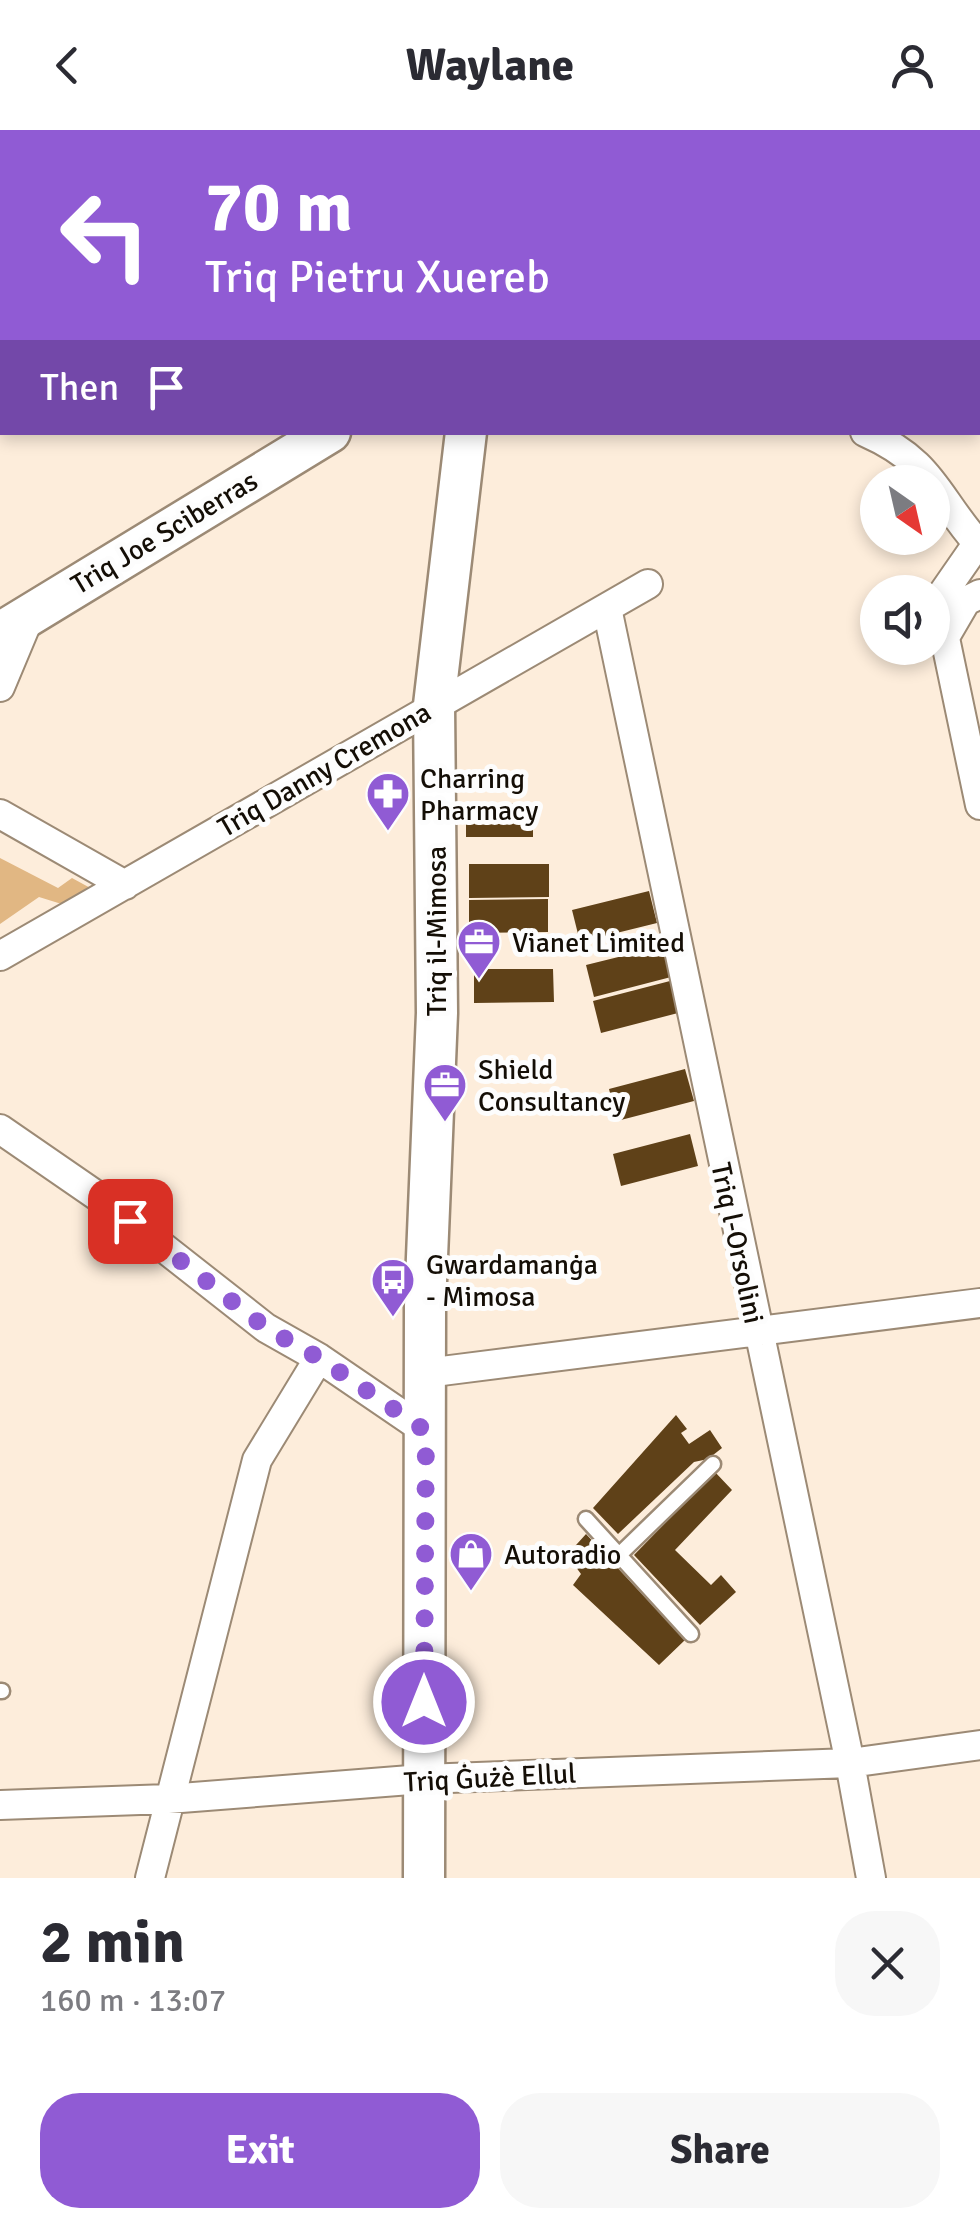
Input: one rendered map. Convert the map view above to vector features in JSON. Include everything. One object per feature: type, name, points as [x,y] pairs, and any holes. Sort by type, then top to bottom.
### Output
[{"type":"street","name":"Triq Joe Sciberras","points":[[16,622],[325,435]]},
{"type":"street","name":"Triq il-Mimosa","points":[[424,1878],[424,1306],[437,1014],[434,705],[466,435]]},
{"type":"street","points":[[901,439],[979,545],[950,583]]},
{"type":"street","name":"Triq Danny Cremona","points":[[0,956],[648,584]]},
{"type":"street","points":[[950,629],[966,601],[980,594]]},
{"type":"street","name":"Triq l-Orsolini","points":[[607,608],[757,1334],[767,1424],[850,1763],[872,1878]]},
{"type":"street","points":[[0,687],[16,622]]},
{"type":"street","points":[[950,662],[980,805]]},
{"type":"street","points":[[0,814],[125,884]]},
{"type":"street","points":[[0,1129],[103,1200],[266,1328],[319,1358],[426,1431]]},
{"type":"street","points":[[426,1373],[980,1303]]},
{"type":"street","points":[[150,1878],[257,1460],[319,1358]]},
{"type":"street","name":"Triq Ġużè Ellul","points":[[0,1805],[168,1799],[424,1780],[850,1763],[980,1745]]},
{"type":"lane","points":[[619,1555],[712,1464]]},
{"type":"lane","points":[[586,1519],[691,1634]]},
{"type":"shaded area","points":[[0,858],[58,888],[72,878],[94,890],[68,906],[39,897],[0,924]]},
{"type":"building","points":[[533,803],[533,837],[466,837],[466,804]]},
{"type":"building","points":[[469,864],[549,864],[549,897],[469,898]]},
{"type":"building","points":[[649,891],[657,923],[580,942],[572,910]]},
{"type":"building","points":[[548,899],[548,932],[469,933],[469,900]]},
{"type":"building","points":[[663,946],[671,977],[594,997],[586,965]]},
{"type":"building","points":[[474,969],[553,969],[554,1002],[474,1003]]},
{"type":"building","points":[[670,981],[678,1013],[601,1033],[593,1001]]},
{"type":"building","points":[[685,1069],[694,1101],[617,1121],[609,1089]]},
{"type":"building","points":[[690,1134],[698,1166],[621,1186],[613,1154]]},
{"type":"building","points":[[676,1415],[687,1429],[681,1433],[689,1444],[710,1430],[722,1448],[708,1459],[694,1462],[618,1534],[593,1508]]},
{"type":"building","points":[[715,1472],[732,1490],[675,1550],[711,1585],[721,1575],[736,1592],[700,1625],[634,1555]]},
{"type":"building","points":[[586,1534],[685,1640],[659,1665],[573,1585],[581,1574],[567,1555]]},
{"type":"place","name":"Charring Pharmacy","points":[[388,832]]},
{"type":"place","name":"Vianet Limited","points":[[479,980]]},
{"type":"place","name":"Shield Consultancy","points":[[445,1123]]},
{"type":"place","name":"Gwardamanġa - Mimosa","points":[[393,1318]]},
{"type":"place","name":"Autoradio","points":[[471,1592]]},
{"type":"route","points":[[130,1221],[266,1328],[319,1358],[426,1431],[424,1702]]}]
